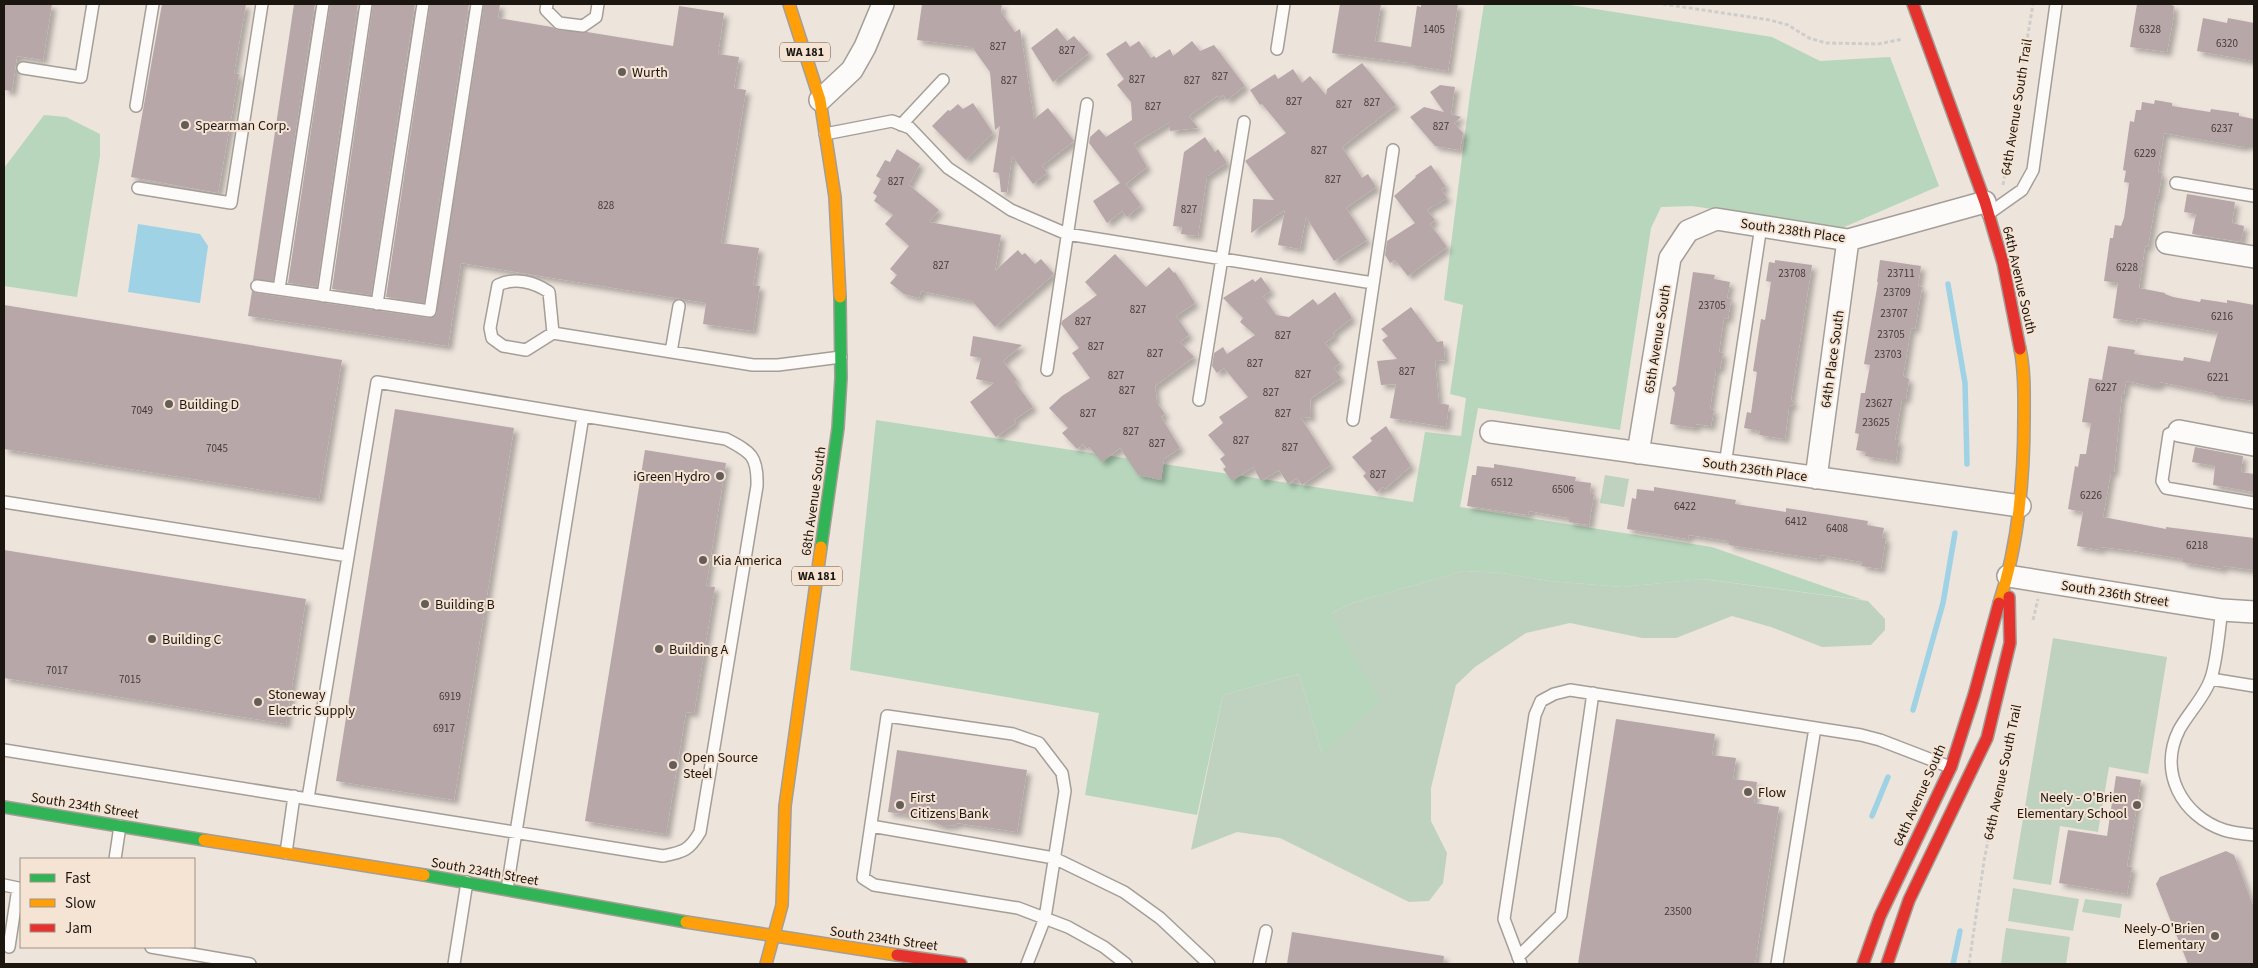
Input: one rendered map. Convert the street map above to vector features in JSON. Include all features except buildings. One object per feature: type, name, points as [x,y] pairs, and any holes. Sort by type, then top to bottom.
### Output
[{"type":"street","name":"WA 181","points":[[790,4],[820,100]]},
{"type":"street","name":"64th Avenue South","points":[[1863,964],[1880,916],[1951,768],[1974,695],[1992,623],[2008,576],[2020,506],[2024,422],[2022,353],[2003,263],[1987,208],[1913,4]]},
{"type":"street","points":[[820,100],[852,70],[882,7]]},
{"type":"street","name":"68th Avenue South","points":[[766,964],[782,905],[785,806],[838,428],[841,357],[840,265],[835,197],[820,100]]},
{"type":"street","name":"South 238th Place","points":[[1688,231],[1716,219],[1848,240],[1987,208]]},
{"type":"street","name":"65th Avenue South","points":[[1638,453],[1670,258],[1688,231]]},
{"type":"street","name":"64th Place South","points":[[1816,478],[1848,240]]},
{"type":"street","points":[[2167,243],[2254,257]]},
{"type":"street","points":[[2179,431],[2254,445]]},
{"type":"street","name":"South 236th Place","points":[[1491,432],[2020,506]]},
{"type":"street","name":"64th Avenue South","points":[[1888,964],[1892,945],[1910,900],[1987,738],[2010,643],[2008,576]]},
{"type":"street","name":"South 236th Street","points":[[2008,576],[2222,610],[2254,612]]},
{"type":"street","name":"South 236th Street","points":[[2222,610],[2254,623]]},
{"type":"street","name":"South 234th Street","points":[[4,807],[467,882],[773,937],[961,964]]},
{"type":"lane","points":[[23,68],[81,77],[93,4]]},
{"type":"lane","points":[[136,106],[153,4]]},
{"type":"lane","points":[[138,188],[231,203],[262,4]]},
{"type":"lane","points":[[279,289],[323,4]]},
{"type":"lane","points":[[323,296],[366,4]]},
{"type":"lane","points":[[377,304],[423,4]]},
{"type":"lane","points":[[257,286],[430,311],[476,4]]},
{"type":"lane","points":[[547,4],[546,10],[559,23],[583,26],[596,17],[598,4]]},
{"type":"lane","points":[[1277,49],[1284,4]]},
{"type":"lane","points":[[1987,208],[2022,190],[2032,170],[2056,4]]},
{"type":"lane","points":[[901,125],[943,80]]},
{"type":"lane","points":[[1047,370],[1087,104]]},
{"type":"lane","points":[[826,134],[892,121],[910,128],[948,168],[1011,210],[1067,234],[1373,283]]},
{"type":"lane","points":[[1198,400],[1244,122]]},
{"type":"lane","points":[[1354,420],[1393,150]]},
{"type":"lane","points":[[2176,183],[2254,196]]},
{"type":"lane","points":[[1725,465],[1761,226]]},
{"type":"lane","points":[[553,333],[549,292],[537,284],[522,281],[505,282],[498,285],[490,328],[492,338],[504,346],[526,350],[553,333],[753,365],[778,365],[841,357]]},
{"type":"lane","points":[[671,352],[679,306]]},
{"type":"lane","points":[[4,750],[662,856],[681,852],[692,846],[700,832],[756,496],[758,469],[754,458],[742,448],[726,439],[377,382],[308,798]]},
{"type":"lane","points":[[507,889],[583,416]]},
{"type":"lane","points":[[2179,431],[2169,434],[2162,481],[2166,488],[2254,503]]},
{"type":"lane","points":[[4,502],[348,556]]},
{"type":"lane","points":[[2222,610],[2211,679],[2178,731],[2170,754],[2171,776],[2178,793],[2194,813],[2208,823],[2225,831],[2254,835]]},
{"type":"lane","points":[[2211,679],[2254,686]]},
{"type":"lane","points":[[1593,694],[1561,915],[1520,961],[1504,919],[1535,715],[1541,701],[1554,694],[1570,690],[1880,740],[1970,776]]},
{"type":"lane","points":[[1027,964],[1045,918],[1064,792],[1062,773],[1039,743],[1013,734],[887,716],[863,878],[874,885],[1018,908],[1045,918],[1068,927],[1104,947],[1126,964]]},
{"type":"lane","points":[[1777,964],[1815,728]]},
{"type":"lane","points":[[286,853],[294,796]]},
{"type":"lane","points":[[115,858],[121,826]]},
{"type":"lane","points":[[871,826],[1054,858],[1124,892],[1160,918],[1209,964]]},
{"type":"lane","points":[[454,964],[467,882]]},
{"type":"lane","points":[[4,885],[18,888],[6,947],[20,946]]},
{"type":"lane","points":[[1260,964],[1266,931]]},
{"type":"lane","points":[[157,948],[250,964]]},
{"type":"path","points":[[1663,4],[1770,20],[1788,25],[1809,38],[1826,43],[1878,44],[1923,33]]},
{"type":"path","name":"64th Avenue South Trail","points":[[1987,208],[2005,181],[2033,4]]},
{"type":"path","points":[[2032,626],[2042,581]]},
{"type":"path","name":"64th Avenue South Trail","points":[[1969,964],[1984,861],[2006,747]]},
{"type":"green space","points":[[1484,4],[1564,4],[1772,37],[1820,61],[1890,57],[1939,186],[1842,228],[1692,206],[1661,207],[1651,228],[1620,430],[1478,408],[1460,507],[1712,547],[1863,600],[1703,579],[1622,587],[1549,581],[1502,573],[1464,571],[1352,603],[1330,614],[1380,702],[1322,753],[1299,674],[1223,695],[1197,815],[1085,795],[1099,713],[850,670],[876,420],[1413,502],[1425,432],[1461,436],[1466,398],[1450,394],[1463,305],[1444,300],[1470,94]]},
{"type":"green space","points":[[44,115],[66,117],[100,134],[100,156],[77,297],[4,286],[4,168]]},
{"type":"green space","points":[[1605,475],[1629,479],[1624,507],[1600,503]]},
{"type":"green space","points":[[1464,571],[1502,573],[1549,581],[1622,587],[1702,579],[1868,601],[1885,619],[1885,630],[1871,645],[1822,647],[1771,627],[1732,616],[1676,638],[1642,638],[1570,623],[1526,633],[1475,667],[1456,685],[1431,788],[1431,821],[1447,853],[1443,883],[1429,901],[1409,902],[1280,838],[1237,832],[1191,850],[1223,695],[1299,674],[1322,753],[1330,614],[1352,603]]},
{"type":"green space","points":[[2053,638],[2167,657],[2148,774],[2109,767],[2098,832],[2060,826],[2051,885],[2013,879]]},
{"type":"green space","points":[[2013,888],[2079,899],[2073,931],[2008,921]]},
{"type":"green space","points":[[2085,899],[2122,904],[2120,918],[2082,912]]},
{"type":"green space","points":[[2006,928],[2070,937],[2066,964],[2001,963]]},
{"type":"water","points":[[138,224],[200,234],[208,246],[200,303],[128,292]]},
{"type":"waterway","points":[[1948,284],[1965,383],[1967,464]]},
{"type":"waterway","points":[[1913,710],[1943,603],[1955,533]]},
{"type":"waterway","points":[[1872,816],[1888,777]]},
{"type":"waterway","points":[[1953,964],[1960,931]]},
{"type":"traffic: fast","points":[[821,547],[838,428],[841,378],[840,297]]},
{"type":"traffic: fast","points":[[4,807],[204,840]]},
{"type":"traffic: fast","points":[[424,875],[686,922]]},
{"type":"traffic: slow","points":[[789,4],[820,100],[835,197],[840,297]]},
{"type":"traffic: slow","points":[[1999,603],[2016,535],[2021,488],[2024,441],[2024,392],[2020,349]]},
{"type":"traffic: slow","points":[[766,964],[782,905],[785,806],[821,547]]},
{"type":"traffic: slow","points":[[204,840],[424,875]]},
{"type":"traffic: slow","points":[[686,922],[897,955]]},
{"type":"traffic: jam","points":[[1913,4],[1985,202],[2003,263],[2020,349]]},
{"type":"traffic: jam","points":[[1887,964],[1909,900],[1987,738],[2010,643],[2009,597]]},
{"type":"traffic: jam","points":[[1863,964],[1880,916],[1951,767],[1974,695],[1999,603]]},
{"type":"traffic: jam","points":[[897,955],[961,964]]},
{"type":"place","name":"Wurth","points":[[622,72]]},
{"type":"place","name":"Spearman Corp.","points":[[185,125]]},
{"type":"place","name":"Building D","points":[[169,404]]},
{"type":"place","name":"iGreen Hydro","points":[[720,476]]},
{"type":"place","name":"Kia America","points":[[703,560]]},
{"type":"place","name":"Building B","points":[[425,604]]},
{"type":"place","name":"Building C","points":[[152,639]]},
{"type":"place","name":"Building A","points":[[659,649]]},
{"type":"place","name":"Stoneway Electric Supply","points":[[258,702]]},
{"type":"place","name":"Open Source Steel","points":[[673,765]]},
{"type":"place","name":"Flow","points":[[1748,792]]},
{"type":"place","name":"First Citizens Bank","points":[[900,805]]},
{"type":"place","name":"Neely - O'Brien Elementary School","points":[[2137,805]]},
{"type":"place","name":"Neely-O'Brien Elementary","points":[[2215,936]]}]
